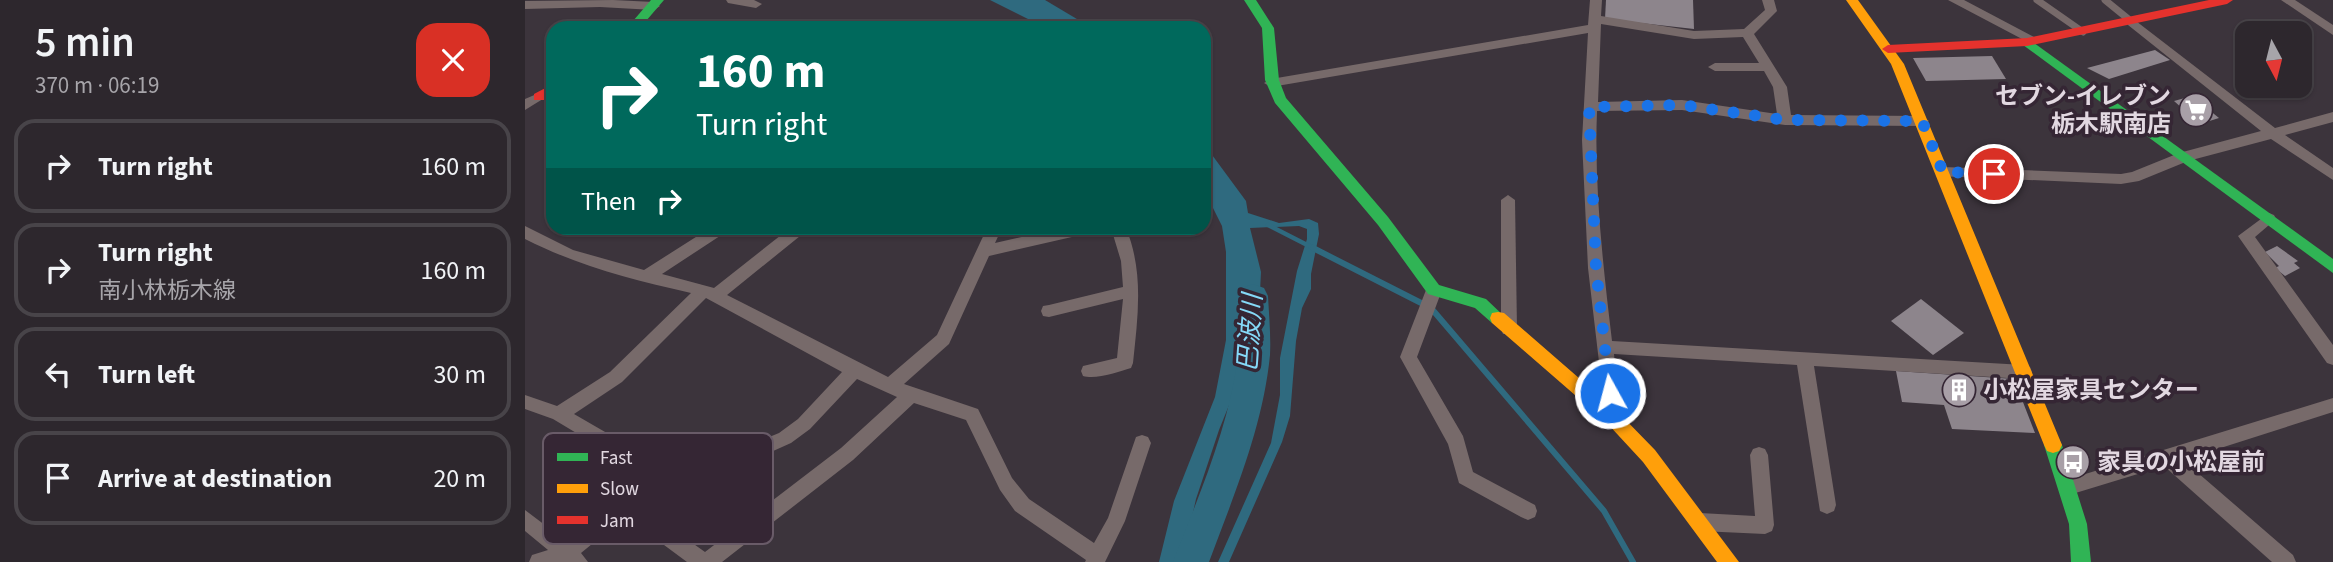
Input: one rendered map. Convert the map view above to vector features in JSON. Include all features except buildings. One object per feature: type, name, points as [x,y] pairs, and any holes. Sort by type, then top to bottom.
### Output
[{"type":"street","points":[[732,0],[756,5]]},
{"type":"street","points":[[1249,0],[1261,13],[1269,30],[1271,83],[1280,100],[1384,220],[1434,290],[1480,303],[1612,416],[1649,456],[1729,562]]},
{"type":"street","points":[[1596,0],[1589,107],[1596,268],[1612,416]]},
{"type":"street","points":[[1271,83],[1594,24],[1694,35],[1747,33],[1771,11],[1768,0]]},
{"type":"street","points":[[1852,0],[1888,49],[1943,172],[2069,487],[2078,524],[2081,562]]},
{"type":"street","points":[[1954,0],[2030,38],[2027,42]]},
{"type":"street","points":[[1888,49],[2027,42],[2132,22],[2223,0]]},
{"type":"street","points":[[2287,0],[2333,31]]},
{"type":"street","points":[[525,5],[656,3]]},
{"type":"street","points":[[639,21],[656,3]]},
{"type":"street","points":[[2132,22],[2271,132],[2333,174]]},
{"type":"street","points":[[1747,33],[1780,87],[1785,120]]},
{"type":"street","points":[[2027,42],[2333,267]]},
{"type":"street","points":[[1715,67],[1768,67]]},
{"type":"street","points":[[1589,107],[1682,105],[1785,120],[1922,121]]},
{"type":"street","points":[[1943,172],[2121,179],[2134,177],[2185,157],[2333,117]]},
{"type":"street","points":[[1509,200],[1509,329]]},
{"type":"street","points":[[2269,219],[2246,236],[2333,358]]},
{"type":"street","points":[[525,232],[568,254],[710,293],[854,370],[911,395],[972,414],[1006,484],[1022,505],[1096,559],[1116,521],[1142,443]]},
{"type":"street","points":[[646,276],[710,235]]},
{"type":"street","points":[[559,414],[616,377],[710,293],[790,235]]},
{"type":"street","points":[[890,386],[943,339],[991,235]]},
{"type":"street","points":[[983,251],[1054,235]]},
{"type":"street","points":[[1089,371],[1125,363],[1132,290],[1129,251],[1122,235]]},
{"type":"street","points":[[1049,311],[1132,290]]},
{"type":"street","points":[[1434,290],[1408,357],[1457,442],[1465,477],[1528,511]]},
{"type":"street","points":[[1604,347],[2024,372]]},
{"type":"street","points":[[1804,359],[1827,505]]},
{"type":"street","points":[[773,443],[804,424],[854,370]]},
{"type":"street","points":[[773,510],[847,454],[911,395]]},
{"type":"street","points":[[525,402],[559,414],[591,433]]},
{"type":"street","points":[[2069,487],[2333,405]]},
{"type":"street","points":[[1700,522],[1765,525],[1759,455]]},
{"type":"street","points":[[2167,457],[2286,562]]},
{"type":"street","points":[[525,519],[543,534]]},
{"type":"street","points":[[556,544],[572,557]]},
{"type":"street","points":[[539,562],[572,557],[586,544]]},
{"type":"street","points":[[679,544],[705,562],[729,544]]},
{"type":"lane","points":[[2036,0],[2083,32]]},
{"type":"lane","points":[[2105,0],[2132,22]]},
{"type":"water","points":[[990,0],[1045,0],[1080,21],[1032,21]]},
{"type":"water","points":[[1211,154],[1246,201],[1248,213],[1279,223],[1309,219],[1318,223],[1319,234],[1311,274],[1311,289],[1302,308],[1296,341],[1290,416],[1282,442],[1229,562],[1218,562],[1271,443],[1280,395],[1280,358],[1297,271],[1307,239],[1307,229],[1299,226],[1250,228],[1261,272],[1259,313],[1246,363],[1219,430],[1196,499],[1182,562],[1159,562],[1174,501],[1215,397],[1226,340],[1226,252],[1222,226],[1211,204]]},
{"type":"waterway","points":[[1268,225],[1317,250]]},
{"type":"waterway","points":[[1313,248],[1431,308],[1604,511],[1633,562]]},
{"type":"waterway","name":"巴波川","points":[[1191,562],[1225,473],[1245,405],[1254,354],[1253,296]]},
{"type":"traffic: fast","points":[[639,21],[658,0]]},
{"type":"traffic: fast","points":[[1250,0],[1268,28],[1272,80],[1280,100],[1383,221],[1434,290],[1480,303],[1498,318]]},
{"type":"traffic: fast","points":[[2027,42],[2333,267]]},
{"type":"traffic: fast","points":[[2053,445],[2078,524],[2081,562]]},
{"type":"traffic: slow","points":[[1852,0],[1897,64],[2053,445]]},
{"type":"traffic: slow","points":[[1498,318],[1612,417],[1649,456],[1729,562]]},
{"type":"traffic: jam","points":[[1888,49],[2027,42],[2227,0]]},
{"type":"traffic: jam","points":[[539,97],[546,92]]},
{"type":"place","name":"セブン-イレブン 栃木駅南店","points":[[2196,110]]},
{"type":"place","name":"小松屋家具センター","points":[[1959,390]]},
{"type":"place","name":"家具の小松屋前","points":[[2073,462]]},
{"type":"route","points":[[1610,393],[1596,268],[1588,140],[1589,107],[1682,105],[1785,120],[1922,121],[1943,172],[1994,174]]}]
